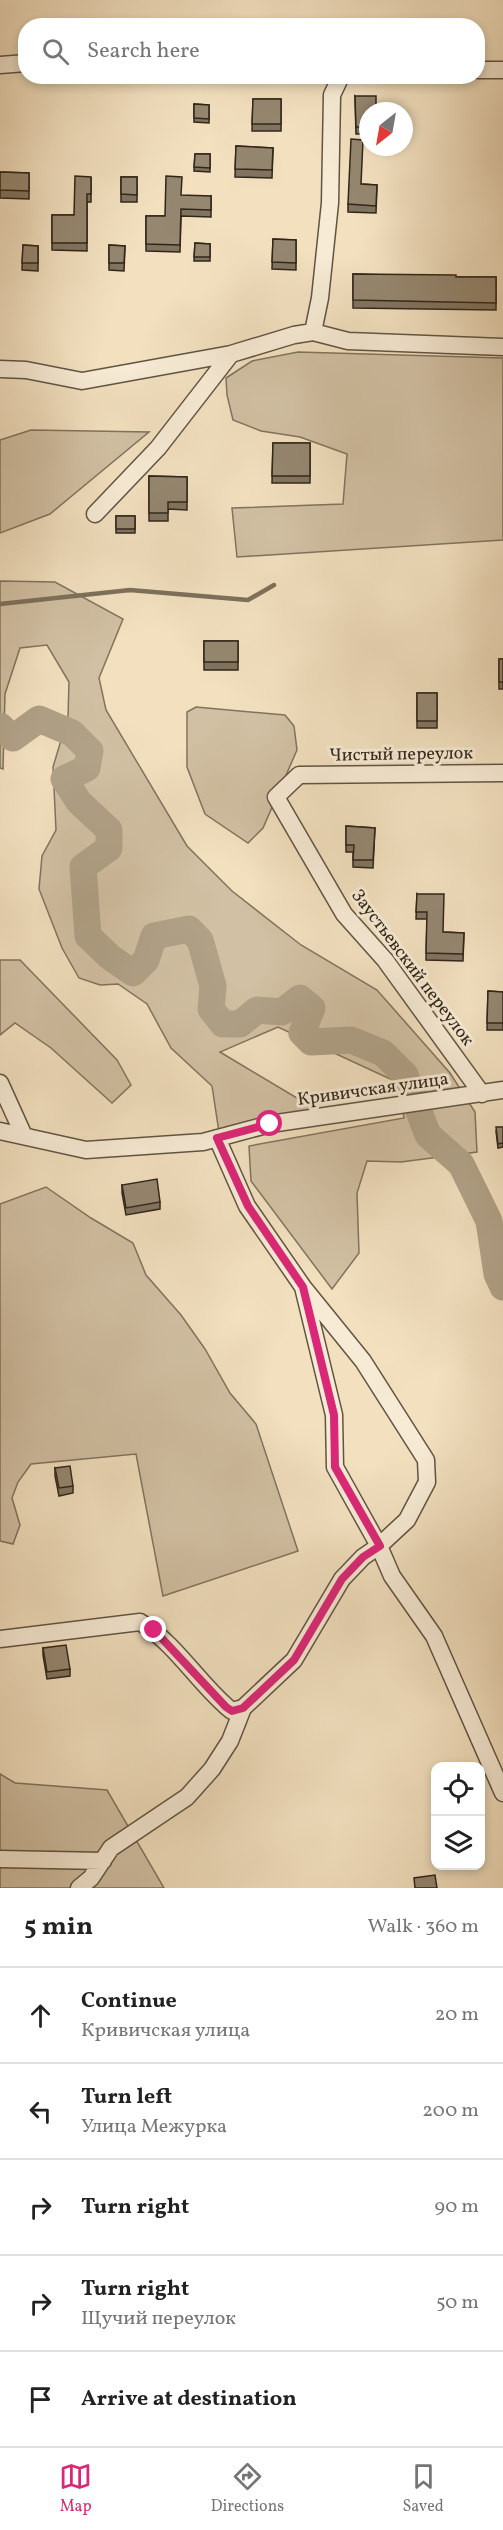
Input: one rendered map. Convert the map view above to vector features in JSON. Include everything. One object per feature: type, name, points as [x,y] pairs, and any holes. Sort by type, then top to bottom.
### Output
[{"type":"street","points":[[0,66],[18,64]]},
{"type":"street","points":[[485,70],[503,70]]},
{"type":"street","points":[[313,332],[320,298],[330,203],[332,95],[337,84]]},
{"type":"street","points":[[0,369],[26,370],[82,381],[231,354],[294,335],[313,332],[348,341],[503,347]]},
{"type":"street","points":[[95,514],[158,448],[231,354]]},
{"type":"street","name":"Чистый переулок","points":[[299,775],[503,773]]},
{"type":"street","name":"Заустьевский переулок","points":[[299,775],[276,797],[344,914],[385,960],[482,1094]]},
{"type":"street","points":[[0,1083],[24,1136]]},
{"type":"street","name":"Кривичская улица","points":[[0,1131],[86,1150],[203,1142],[270,1124],[503,1090]]},
{"type":"street","points":[[79,1888],[91,1878],[111,1848],[187,1797],[212,1769],[230,1741],[243,1708],[294,1660],[342,1579],[363,1557],[380,1546],[407,1520],[428,1482],[426,1460],[363,1361],[303,1287],[248,1206],[217,1138]]},
{"type":"street","points":[[303,1287],[334,1415],[335,1467],[380,1546],[392,1576],[434,1636],[503,1793]]},
{"type":"street","points":[[0,1639],[140,1622],[154,1630],[226,1707],[232,1711],[243,1708]]},
{"type":"street","points":[[0,1859],[103,1861]]},
{"type":"shaded area","points":[[298,352],[503,358],[503,540],[237,557],[232,508],[343,504],[347,454],[300,437],[261,431],[233,420],[227,395],[226,378],[252,361]]},
{"type":"shaded area","points":[[31,430],[149,432],[50,514],[0,533],[0,440]]},
{"type":"shaded area","points":[[0,581],[55,582],[123,619],[99,678],[106,710],[187,846],[232,891],[301,945],[377,990],[450,1073],[475,1112],[477,1152],[401,1162],[367,1161],[357,1193],[359,1253],[332,1289],[251,1181],[249,1146],[404,1118],[399,1083],[278,1027],[220,1052],[317,1110],[219,1132],[212,1086],[171,1048],[147,1004],[118,984],[100,985],[79,978],[62,948],[39,889],[42,856],[56,830],[53,767],[68,717],[69,682],[47,645],[20,648],[5,694],[3,769],[0,768]]},
{"type":"shaded area","points":[[196,707],[285,715],[294,726],[297,750],[263,828],[248,843],[205,814],[187,767],[187,712]]},
{"type":"shaded area","points":[[0,960],[20,960],[117,1060],[131,1085],[112,1103],[51,1048],[15,1023],[0,1035]]},
{"type":"shaded area","points":[[46,1187],[133,1243],[146,1275],[181,1315],[205,1349],[230,1393],[256,1424],[298,1551],[163,1596],[136,1454],[31,1464],[18,1482],[12,1498],[20,1525],[13,1544],[0,1541],[0,1204]]},
{"type":"shaded area","points":[[0,1774],[15,1783],[107,1790],[164,1888],[0,1888]]},
{"type":"building","points":[[355,96],[376,96],[376,102],[359,102],[359,127],[356,127]]},
{"type":"building","points":[[253,99],[281,99],[281,124],[252,124]]},
{"type":"building","points":[[194,104],[209,105],[209,119],[194,118]]},
{"type":"building","points":[[351,139],[359,140],[359,156],[362,156],[361,184],[377,185],[376,206],[348,204]]},
{"type":"building","points":[[236,146],[273,148],[272,170],[235,169]]},
{"type":"building","points":[[195,154],[210,154],[210,168],[194,167]]},
{"type":"building","points":[[0,172],[29,173],[29,191],[0,190]]},
{"type":"building","points":[[75,176],[91,177],[91,194],[87,194],[87,243],[52,243],[52,215],[74,215]]},
{"type":"building","points":[[166,176],[182,177],[181,195],[211,196],[211,210],[181,209],[180,245],[146,244],[146,216],[165,216]]},
{"type":"building","points":[[121,177],[137,177],[137,195],[121,194]]},
{"type":"building","points":[[273,239],[296,240],[296,263],[272,262]]},
{"type":"building","points":[[195,243],[210,244],[210,257],[194,257]]},
{"type":"building","points":[[23,245],[38,246],[38,263],[22,263]]},
{"type":"building","points":[[109,245],[125,246],[124,263],[109,263]]},
{"type":"building","points":[[353,274],[496,277],[496,303],[353,300]]},
{"type":"building","points":[[273,443],[310,443],[310,476],[272,476]]},
{"type":"building","points":[[149,476],[187,477],[187,502],[168,502],[168,513],[149,513]]},
{"type":"building","points":[[116,516],[135,516],[135,529],[116,529]]},
{"type":"building","points":[[204,641],[238,641],[238,662],[204,662]]},
{"type":"building","points":[[499,659],[503,659],[503,682],[499,682]]},
{"type":"building","points":[[417,693],[437,693],[437,721],[417,721]]},
{"type":"building","points":[[346,826],[375,828],[373,860],[353,860],[354,845],[346,845]]},
{"type":"building","points":[[417,894],[444,894],[443,932],[464,933],[463,954],[426,953],[427,912],[416,912]]},
{"type":"building","points":[[488,991],[503,992],[503,1023],[487,1023]]},
{"type":"building","points":[[496,1127],[503,1127],[503,1143],[498,1144]]},
{"type":"building","points":[[157,1179],[160,1202],[126,1208],[122,1185]]},
{"type":"building","points":[[70,1466],[73,1486],[59,1488],[55,1468]]},
{"type":"building","points":[[66,1645],[70,1669],[47,1672],[43,1648]]},
{"type":"building","points":[[435,1875],[437,1888],[415,1888],[414,1878]]},
{"type":"waterway","points":[[0,604],[130,590],[248,600],[274,585]]},
{"type":"waterway","points":[[0,726],[13,738],[39,719],[72,733],[90,751],[87,768],[64,779],[79,802],[109,830],[109,848],[83,867],[88,936],[110,957],[133,973],[146,960],[154,936],[189,929],[200,940],[213,986],[211,1009],[223,1024],[240,1024],[257,1010],[282,1012],[300,998],[312,1008],[302,1033],[311,1042],[351,1040],[383,1053],[405,1075],[428,1135],[461,1164],[489,1221],[497,1274],[503,1287]]},
{"type":"route","points":[[154,1630],[219,1701],[232,1711],[243,1708],[294,1660],[342,1579],[363,1557],[380,1546],[335,1467],[334,1415],[303,1287],[248,1206],[217,1138],[270,1124]]}]
